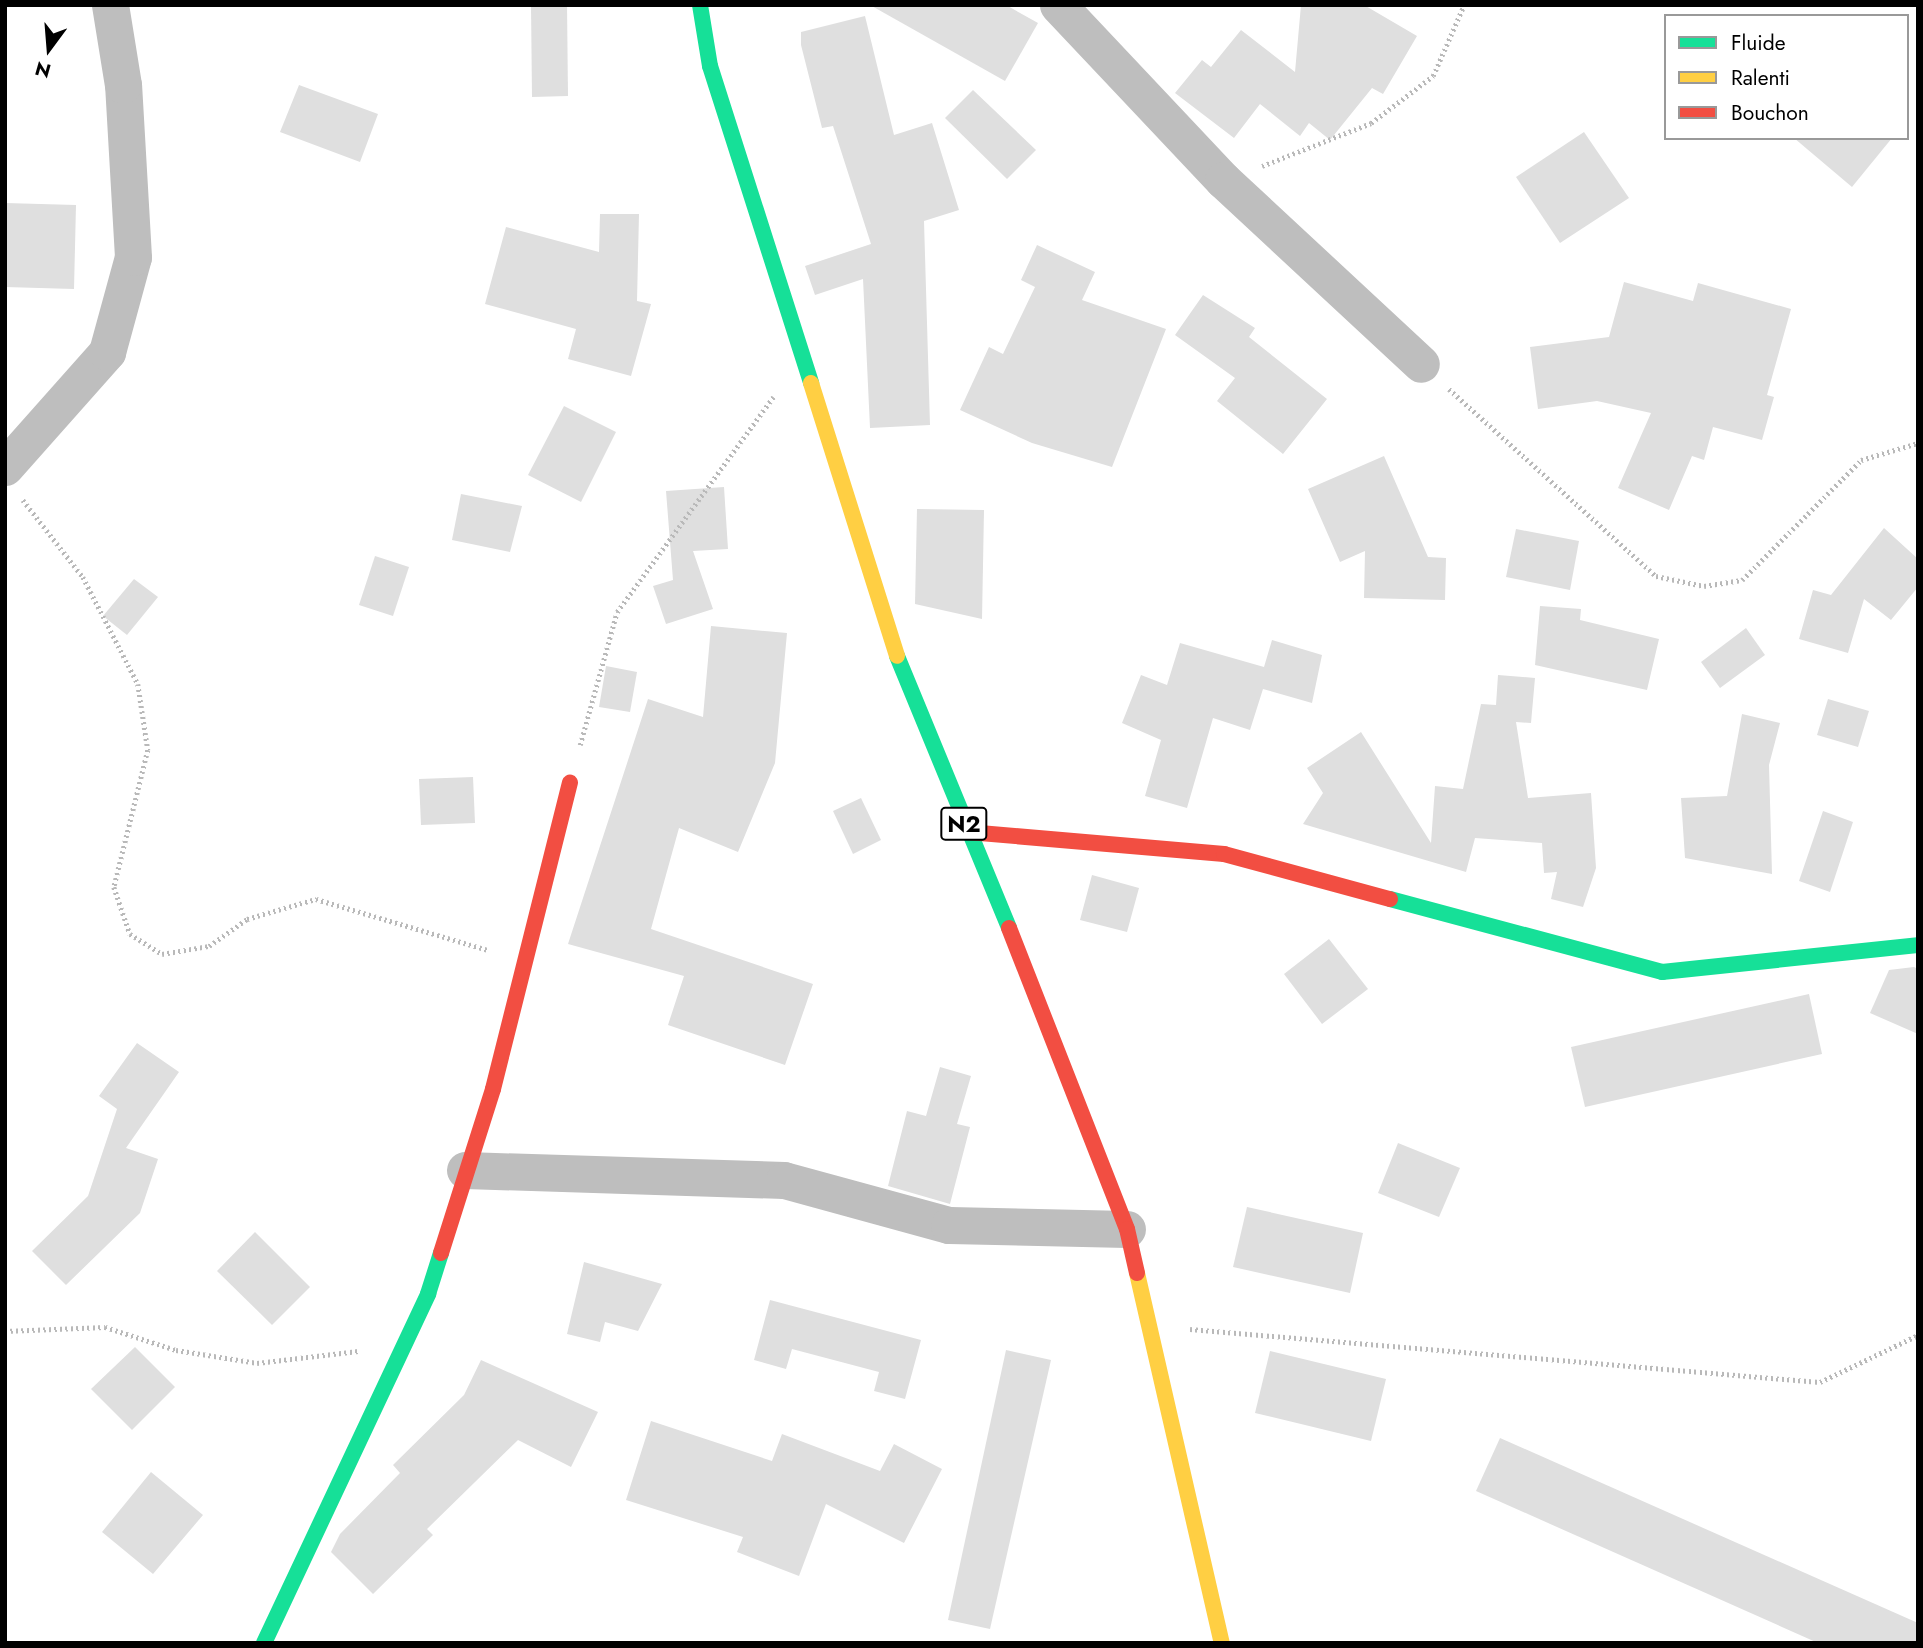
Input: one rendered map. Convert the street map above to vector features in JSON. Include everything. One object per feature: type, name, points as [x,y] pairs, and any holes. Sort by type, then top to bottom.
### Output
[{"type":"main road","name":"N2","points":[[700,5],[710,66],[910,696],[968,832],[1127,1229],[1152,1326],[1222,1643]]},
{"type":"main road","points":[[264,1643],[428,1294],[465,1170],[494,1090],[570,783]]},
{"type":"main road","points":[[968,832],[1223,854],[1662,972],[1918,945]]},
{"type":"street","points":[[10,478],[107,352],[133,257],[123,85],[110,5]]},
{"type":"street","points":[[1058,5],[1223,180],[1421,363]]},
{"type":"street","points":[[465,1170],[784,1180],[949,1225],[1127,1229]]},
{"type":"path","points":[[1223,180],[1371,123],[1433,76],[1464,5]]},
{"type":"path","points":[[570,783],[617,612],[801,358]]},
{"type":"path","points":[[1421,363],[1656,576],[1704,586],[1742,580],[1861,460],[1918,443]]},
{"type":"path","points":[[10,478],[83,576],[138,684],[148,750],[114,887],[130,934],[162,954],[209,946],[247,919],[316,899],[526,961]]},
{"type":"path","points":[[5,1331],[104,1326],[176,1350],[257,1363],[404,1345]]},
{"type":"path","points":[[1152,1326],[1820,1382],[1918,1335]]},
{"type":"building","points":[[531,5],[567,5],[568,96],[532,97]]},
{"type":"building","points":[[870,5],[1006,5],[1038,23],[1005,81]]},
{"type":"building","points":[[1301,5],[1364,5],[1417,36],[1383,94],[1372,88],[1330,140],[1309,123],[1300,136],[1260,104],[1234,138],[1175,93],[1202,60],[1211,67],[1241,30],[1295,72]]},
{"type":"building","points":[[865,16],[894,135],[932,123],[959,210],[924,221],[930,425],[870,428],[863,279],[815,295],[805,266],[871,244],[833,126],[822,128],[801,45],[801,32]]},
{"type":"building","points":[[299,85],[378,114],[360,162],[280,132]]},
{"type":"building","points":[[973,90],[1036,150],[1007,179],[945,118]]},
{"type":"building","points":[[1584,132],[1629,198],[1560,243],[1516,177]]},
{"type":"building","points":[[1796,140],[1890,140],[1852,187]]},
{"type":"building","points":[[5,203],[76,205],[74,289],[5,287]]},
{"type":"building","points":[[600,214],[639,214],[637,301],[651,304],[631,376],[568,359],[576,329],[485,304],[506,227],[599,252]]},
{"type":"building","points":[[1037,245],[1095,272],[1082,300],[1166,329],[1112,467],[1032,443],[960,410],[989,347],[1003,354],[1035,287],[1021,280]]},
{"type":"building","points":[[1624,282],[1693,301],[1698,283],[1791,309],[1767,395],[1774,397],[1762,440],[1713,427],[1704,460],[1692,456],[1669,510],[1618,488],[1651,413],[1597,401],[1538,409],[1530,347],[1609,337]]},
{"type":"building","points":[[1203,295],[1255,328],[1249,337],[1327,399],[1283,454],[1217,401],[1235,378],[1175,335]]},
{"type":"building","points":[[564,406],[616,432],[581,502],[528,475]]},
{"type":"building","points":[[1384,456],[1428,557],[1446,558],[1445,600],[1364,598],[1365,551],[1340,562],[1308,489]]},
{"type":"building","points":[[724,487],[728,549],[693,551],[713,609],[666,624],[653,586],[673,580],[666,491]]},
{"type":"building","points":[[461,494],[522,506],[510,552],[452,540]]},
{"type":"building","points":[[917,509],[984,510],[982,619],[915,604]]},
{"type":"building","points":[[1884,528],[1918,559],[1918,587],[1891,620],[1864,599],[1848,653],[1799,639],[1813,590],[1831,595]]},
{"type":"building","points":[[1516,529],[1579,541],[1570,590],[1506,577]]},
{"type":"building","points":[[375,556],[409,567],[393,616],[359,605]]},
{"type":"building","points":[[134,579],[158,597],[127,635],[103,616]]},
{"type":"building","points":[[1540,606],[1581,609],[1580,620],[1659,639],[1647,690],[1535,665]]},
{"type":"building","points":[[711,626],[787,633],[775,763],[738,852],[679,828],[651,929],[813,984],[785,1065],[668,1025],[684,976],[568,944],[648,699],[703,717]]},
{"type":"building","points":[[1746,628],[1765,655],[1720,688],[1701,662]]},
{"type":"building","points":[[1272,640],[1322,655],[1312,703],[1263,689],[1250,730],[1213,718],[1187,808],[1145,796],[1161,740],[1122,723],[1141,675],[1167,685],[1180,643],[1264,667]]},
{"type":"building","points":[[606,666],[637,672],[630,712],[599,707]]},
{"type":"building","points":[[1498,675],[1535,678],[1531,723],[1516,722],[1528,798],[1591,793],[1596,868],[1583,907],[1551,899],[1557,872],[1544,873],[1542,843],[1475,838],[1466,872],[1303,824],[1323,793],[1307,768],[1361,732],[1431,843],[1435,786],[1463,789],[1481,704],[1496,705]]},
{"type":"building","points":[[1828,699],[1869,711],[1858,747],[1817,735]]},
{"type":"building","points":[[1742,714],[1780,723],[1769,765],[1772,874],[1685,858],[1681,798],[1727,796]]},
{"type":"building","points":[[473,777],[475,823],[421,825],[419,779]]},
{"type":"building","points":[[861,798],[881,840],[853,854],[833,811]]},
{"type":"building","points":[[1823,811],[1853,822],[1830,892],[1799,881]]},
{"type":"building","points":[[1092,875],[1139,888],[1127,932],[1080,920]]},
{"type":"building","points":[[1329,939],[1368,989],[1322,1024],[1284,974]]},
{"type":"building","points":[[1914,967],[1918,969],[1918,1034],[1870,1013],[1889,970]]},
{"type":"building","points":[[1809,994],[1822,1054],[1585,1107],[1571,1047]]},
{"type":"building","points":[[137,1043],[179,1072],[126,1148],[158,1159],[140,1213],[66,1285],[32,1251],[88,1196],[117,1109],[99,1096]]},
{"type":"building","points":[[940,1067],[971,1076],[957,1124],[970,1127],[950,1204],[888,1186],[907,1111],[926,1116]]},
{"type":"building","points":[[1398,1143],[1460,1168],[1439,1217],[1378,1193]]},
{"type":"building","points":[[1247,1207],[1363,1233],[1350,1293],[1233,1267]]},
{"type":"building","points":[[255,1232],[310,1287],[272,1325],[217,1271]]},
{"type":"building","points":[[584,1262],[662,1284],[638,1331],[605,1322],[600,1342],[567,1334]]},
{"type":"building","points":[[770,1300],[921,1340],[905,1399],[874,1391],[879,1372],[792,1349],[786,1369],[754,1360]]},
{"type":"building","points":[[135,1347],[175,1387],[132,1430],[91,1389]]},
{"type":"building","points":[[1006,1350],[1051,1360],[990,1629],[948,1620]]},
{"type":"building","points":[[1270,1351],[1386,1379],[1371,1441],[1255,1413]]},
{"type":"building","points":[[481,1360],[598,1412],[571,1467],[518,1440],[427,1529],[433,1535],[373,1594],[331,1552],[340,1534],[400,1473],[393,1465],[464,1395]]},
{"type":"building","points":[[651,1421],[772,1461],[782,1434],[880,1471],[894,1444],[942,1469],[904,1543],[826,1504],[799,1576],[737,1552],[743,1537],[626,1500]]},
{"type":"building","points":[[1500,1438],[1918,1623],[1918,1643],[1818,1643],[1476,1491]]},
{"type":"building","points":[[151,1472],[203,1515],[153,1574],[102,1532]]},
{"type":"traffic: fast","points":[[700,5],[710,66],[811,383]]},
{"type":"traffic: fast","points":[[897,656],[1009,928]]},
{"type":"traffic: fast","points":[[1390,899],[1662,972],[1918,945]]},
{"type":"traffic: fast","points":[[264,1643],[428,1294],[441,1253]]},
{"type":"traffic: slow","points":[[811,383],[897,656]]},
{"type":"traffic: slow","points":[[1137,1273],[1222,1643]]},
{"type":"traffic: jam","points":[[441,1253],[493,1089],[570,783]]},
{"type":"traffic: jam","points":[[968,832],[1224,854],[1390,899]]},
{"type":"traffic: jam","points":[[1009,928],[1127,1229],[1137,1273]]}]
